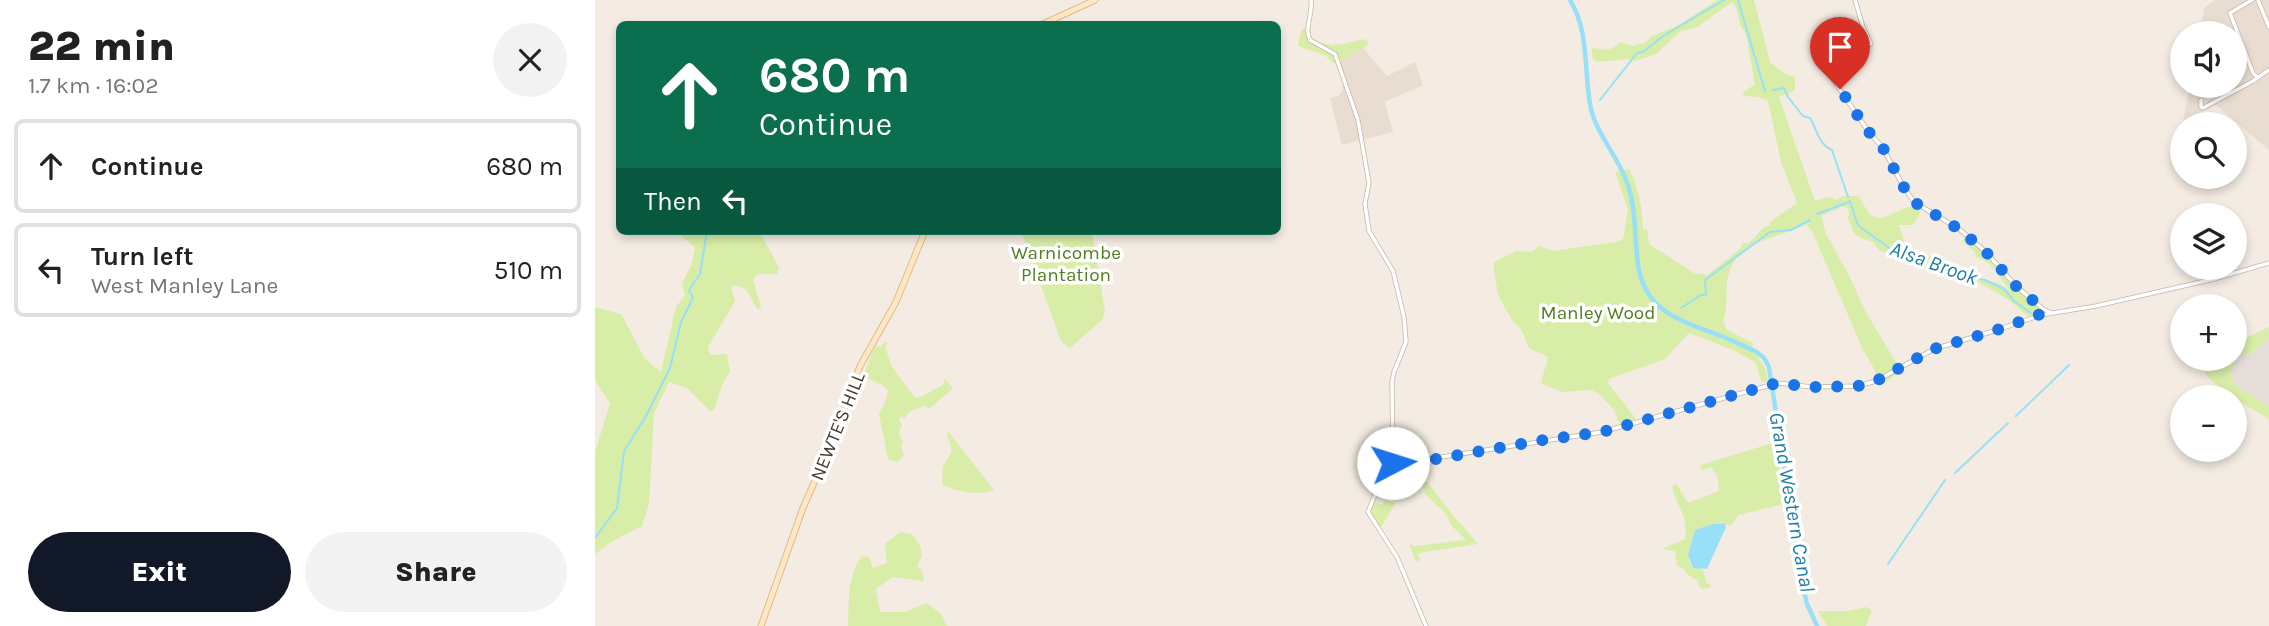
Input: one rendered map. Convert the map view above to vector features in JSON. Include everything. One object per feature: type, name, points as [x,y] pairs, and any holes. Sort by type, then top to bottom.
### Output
[{"type":"street","points":[[1050,21],[1095,0]]},
{"type":"street","points":[[1311,0],[1308,37],[1335,54],[1357,114],[1369,183],[1365,204],[1368,225],[1371,236],[1397,280],[1404,317],[1406,342],[1392,382],[1393,463]]},
{"type":"street","points":[[1855,0],[1871,44],[1834,63],[1829,68],[1830,75],[1868,131],[1883,148],[1914,202],[1959,229],[1986,252],[2016,286],[2043,309],[2052,313]]},
{"type":"street","points":[[2252,0],[2230,13],[2257,76]]},
{"type":"street","points":[[2258,0],[2269,26]]},
{"type":"street","points":[[2201,100],[2203,108],[2269,70]]},
{"type":"street","name":"NEWTE'S HILL","points":[[761,626],[803,508],[834,437],[860,366],[896,303],[923,235]]},
{"type":"street","points":[[1426,626],[1394,551],[1368,512],[1381,469],[1393,463],[1425,461],[1602,432],[1777,383],[1834,388],[1858,386],[1882,377],[1934,349],[2041,314],[2122,300],[2269,263]]},
{"type":"street","points":[[2041,314],[2043,309]]},
{"type":"shaded area","points":[[2215,0],[2269,0],[2269,150],[2247,131],[2247,112],[2224,112],[2216,105],[2202,112],[2185,112],[2188,98],[2247,98],[2247,21],[2202,21],[2204,8]]},
{"type":"shaded area","points":[[1363,48],[1387,76],[1415,62],[1423,85],[1385,102],[1393,132],[1342,145],[1330,98],[1338,96],[1345,85],[1337,62]]},
{"type":"shaded area","points":[[2269,338],[2269,406],[2247,393],[2247,385],[2237,385],[2231,376],[2232,371],[2247,371],[2247,354],[2251,354]]},
{"type":"green space","name":"Manley Wood","points":[[1717,0],[1754,0],[1770,62],[1785,74],[1795,77],[1795,90],[1779,97],[1815,201],[1830,197],[1836,200],[1844,196],[1858,196],[1869,213],[1877,218],[1889,216],[1907,207],[1920,209],[1913,225],[1899,225],[1907,251],[1933,258],[1948,268],[2000,284],[2011,292],[1990,264],[1976,257],[1975,252],[1962,241],[1967,237],[2037,305],[2039,315],[2030,318],[2009,300],[1978,282],[1917,265],[1879,250],[1873,242],[1854,233],[1848,218],[1849,212],[1846,207],[1841,207],[1821,216],[1826,234],[1864,309],[1901,371],[1883,384],[1863,350],[1812,231],[1806,224],[1761,241],[1741,253],[1729,273],[1723,321],[1727,330],[1753,343],[1751,351],[1763,364],[1768,381],[1762,382],[1755,362],[1689,333],[1665,359],[1609,379],[1608,383],[1636,419],[1620,425],[1614,410],[1592,390],[1561,392],[1541,383],[1548,357],[1529,348],[1522,331],[1512,320],[1498,295],[1493,263],[1516,251],[1531,252],[1540,246],[1552,251],[1623,239],[1628,209],[1615,172],[1629,169],[1638,191],[1643,229],[1647,229],[1649,244],[1694,273],[1707,275],[1740,249],[1743,242],[1748,244],[1764,227],[1797,203],[1781,162],[1768,101],[1743,96],[1744,92],[1755,84],[1746,35],[1732,2],[1696,28],[1681,31],[1656,54],[1635,61],[1629,59],[1597,62],[1592,58],[1592,48],[1608,50],[1621,42],[1632,46],[1645,43],[1652,36],[1677,26]]},
{"type":"green space","points":[[1311,29],[1311,36],[1330,45],[1364,39],[1368,41],[1368,45],[1333,63],[1326,56],[1298,46],[1301,30]]},
{"type":"green space","points":[[762,235],[779,268],[777,274],[758,274],[753,279],[761,307],[758,310],[745,289],[731,286],[735,301],[708,347],[710,355],[727,354],[730,372],[714,410],[710,411],[687,388],[669,382],[654,413],[649,504],[642,526],[611,542],[595,554],[595,452],[610,403],[595,380],[595,307],[621,314],[645,359],[661,372],[676,307],[685,295],[682,283],[692,264],[695,247],[681,236]]},
{"type":"green space","name":"Warnicombe Plantation","points":[[1022,235],[1093,235],[1105,311],[1102,320],[1070,348],[1061,341]]},
{"type":"green space","points":[[2269,327],[2269,338],[2251,354],[2247,354],[2247,337]]},
{"type":"green space","points":[[884,341],[888,343],[885,347],[892,367],[915,398],[942,386],[945,379],[953,388],[929,409],[924,406],[909,412],[905,418],[900,417],[902,424],[899,434],[903,441],[901,447],[904,456],[897,462],[888,460],[879,414],[888,390],[863,376],[875,346],[881,347]]},
{"type":"green space","points":[[2204,371],[2232,371],[2231,376],[2237,385],[2217,385]]},
{"type":"green space","points":[[2247,393],[2269,406],[2269,419],[2247,406]]},
{"type":"green space","points":[[948,431],[994,490],[983,493],[968,492],[942,484],[943,466],[952,451]]},
{"type":"green space","points":[[1776,442],[1784,504],[1738,515],[1731,526],[1722,522],[1695,530],[1688,555],[1690,565],[1703,570],[1706,582],[1712,586],[1700,588],[1697,580],[1677,566],[1675,551],[1662,549],[1685,539],[1684,517],[1672,486],[1676,483],[1688,503],[1719,491],[1718,479],[1712,467],[1702,470],[1700,465]]},
{"type":"green space","points":[[1413,464],[1478,544],[1424,552],[1418,554],[1420,560],[1417,562],[1410,544],[1414,546],[1466,540],[1451,525],[1446,514],[1425,494],[1425,490],[1416,480]]},
{"type":"green space","points":[[1374,501],[1381,505],[1385,501],[1395,504],[1380,529],[1370,511]]},
{"type":"green space","points":[[900,532],[912,534],[920,545],[922,556],[917,566],[922,571],[924,581],[892,577],[876,589],[880,612],[905,612],[926,603],[940,613],[947,626],[848,626],[850,590],[857,564],[862,556],[869,557],[873,568],[887,563],[885,544]]},
{"type":"green space","points":[[1866,607],[1872,610],[1866,626],[1827,626],[1818,611],[1848,611]]},
{"type":"water","points":[[1725,523],[1726,527],[1707,569],[1693,568],[1688,555],[1695,530]]},
{"type":"waterway","name":"Grand Western Canal","points":[[1570,0],[1583,37],[1593,114],[1630,190],[1638,264],[1648,293],[1657,304],[1679,319],[1755,351],[1764,358],[1769,367],[1802,582],[1807,604],[1817,626]]},
{"type":"waterway","points":[[1600,100],[1637,53],[1643,52],[1663,36],[1724,0]]},
{"type":"waterway","name":"Alsa Brook","points":[[1738,0],[1765,91]]},
{"type":"waterway","name":"Alsa Brook","points":[[1773,90],[1784,88],[1803,116],[1810,118],[1821,140],[1832,150],[1848,197]]},
{"type":"waterway","name":"Alsa Brook","points":[[1850,201],[1860,227],[1895,252],[1985,280],[2004,289],[2014,301],[2031,313]]},
{"type":"waterway","points":[[1817,214],[1849,202]]},
{"type":"waterway","points":[[1681,308],[1701,295],[1706,295],[1705,280],[1770,232],[1791,230],[1810,220]]},
{"type":"waterway","points":[[595,538],[617,508],[624,451],[645,418],[670,368],[681,322],[693,298],[689,290],[700,274],[706,235]]},
{"type":"waterway","points":[[2016,416],[2069,365]]},
{"type":"waterway","points":[[1955,473],[2008,423]]},
{"type":"waterway","points":[[1888,564],[1945,480]]},
{"type":"route","points":[[1393,463],[1425,461],[1602,432],[1777,383],[1834,388],[1858,386],[1876,381],[1923,353],[2041,314],[2043,309],[2016,286],[1986,252],[1949,222],[1914,202],[1883,148],[1868,131],[1840,89]]}]
